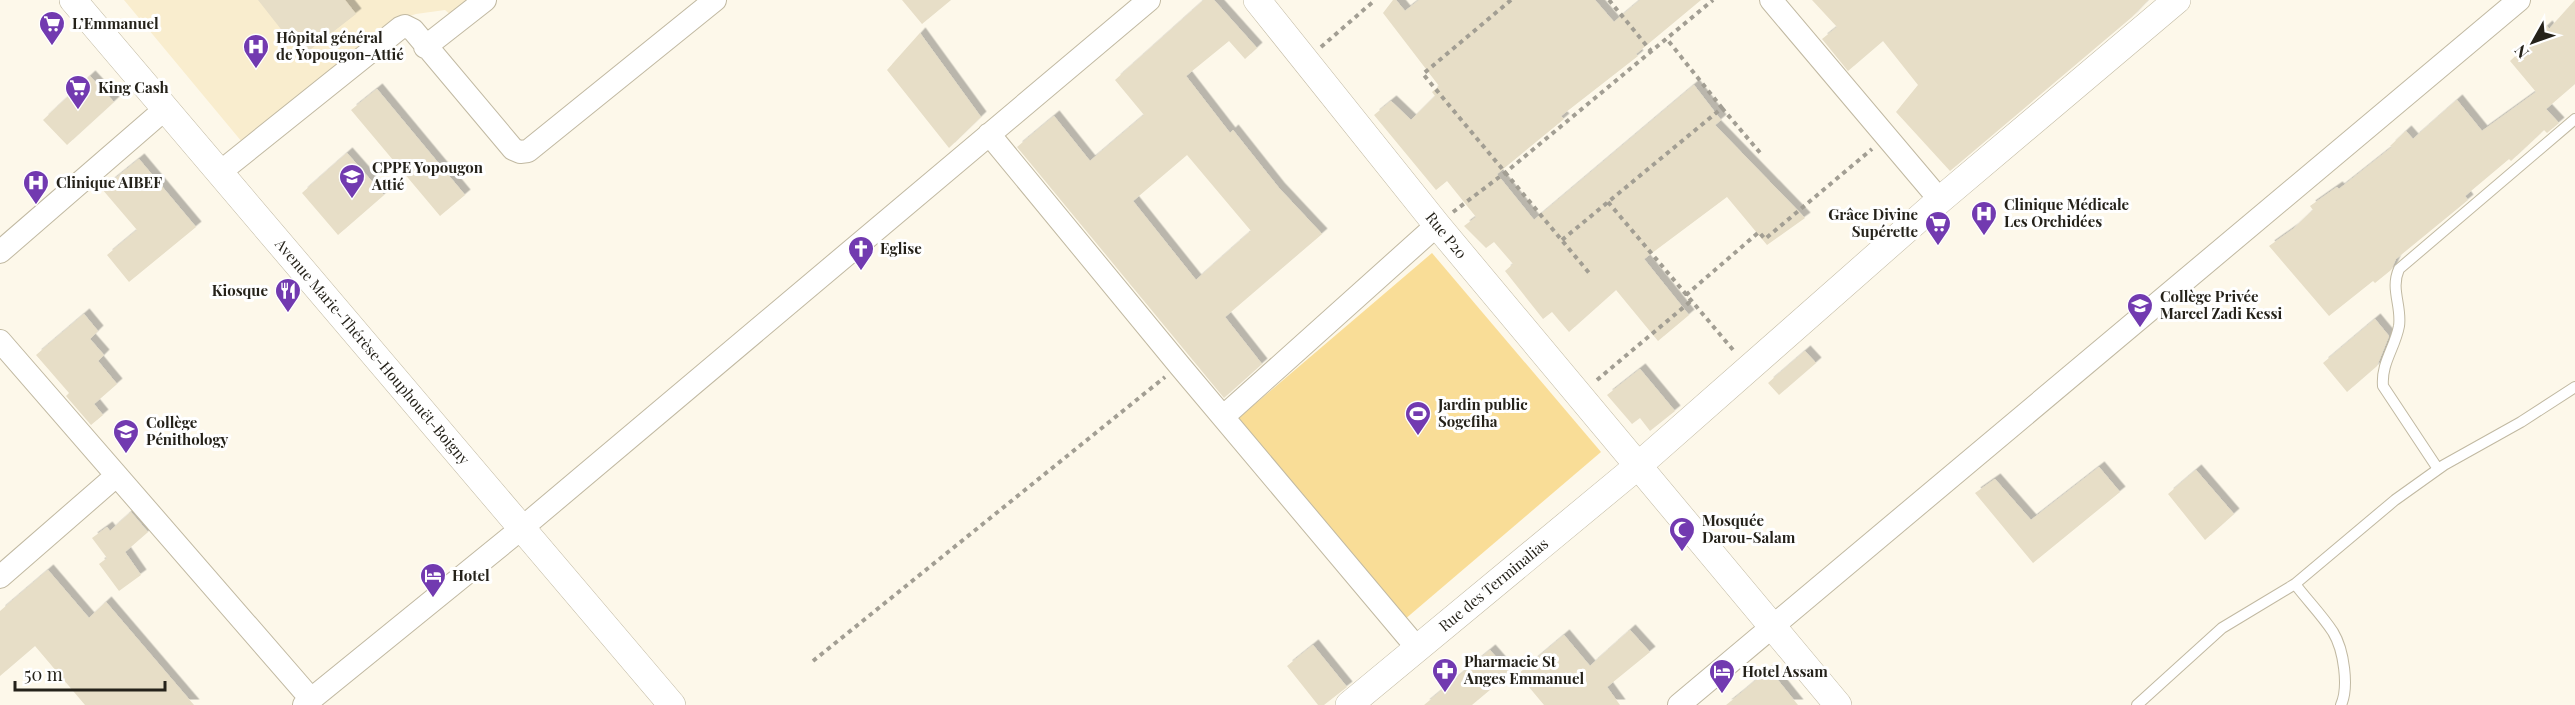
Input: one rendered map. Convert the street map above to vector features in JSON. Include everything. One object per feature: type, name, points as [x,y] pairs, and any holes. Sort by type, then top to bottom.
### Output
[{"type":"street","name":"Avenue Marie-Thérèse-Houphouët-Boigny","points":[[73,0],[672,705]]},
{"type":"street","points":[[425,47],[485,0]]},
{"type":"street","points":[[219,172],[400,28],[410,28],[513,149],[520,152],[539,144],[715,0]]},
{"type":"street","points":[[0,341],[307,702],[522,528],[1149,0]]},
{"type":"street","name":"Rue P20","points":[[1257,0],[1437,225],[1838,705]]},
{"type":"street","points":[[1771,0],[1940,200]]},
{"type":"street","name":"Rue des Terminalias","points":[[1349,705],[1639,465],[1940,200],[2177,0]]},
{"type":"street","points":[[1679,705],[2519,0]]},
{"type":"street","points":[[0,252],[165,109]]},
{"type":"street","points":[[989,134],[1179,366],[1224,416],[1418,649]]},
{"type":"street","points":[[1224,416],[1437,225]]},
{"type":"street","points":[[0,577],[116,476]]},
{"type":"lane","points":[[2438,469],[2383,386],[2382,373],[2399,323],[2394,280],[2399,269],[2575,119]]},
{"type":"lane","points":[[2137,705],[2222,628],[2295,584],[2395,500],[2438,469],[2521,422],[2575,387]]},
{"type":"lane","points":[[2295,584],[2334,634],[2345,670],[2345,696],[2341,705]]},
{"type":"path","points":[[1306,60],[1375,0]]},
{"type":"path","points":[[1511,0],[1424,74],[1590,274]]},
{"type":"path","points":[[1609,0],[1651,51]]},
{"type":"path","points":[[1437,225],[1506,172],[1713,0]]},
{"type":"path","points":[[1666,39],[1762,155]]},
{"type":"path","points":[[1562,240],[1722,108]]},
{"type":"path","points":[[1686,295],[1759,232],[1765,239],[1886,136]]},
{"type":"path","points":[[1608,202],[1750,369]]},
{"type":"path","points":[[1580,394],[1691,301]]},
{"type":"path","points":[[813,661],[1179,366]]},
{"type":"shaded area","name":"Hôpital général de Yopougon-Attié","points":[[124,0],[497,0],[466,28],[445,10],[416,14],[390,22],[242,142]]},
{"type":"shaded area","name":"Jardin public Sogefiha","points":[[1432,253],[1601,452],[1404,620],[1235,421]]},
{"type":"building","points":[[258,0],[345,0],[356,14],[302,56]]},
{"type":"building","points":[[902,0],[951,0],[922,24]]},
{"type":"building","points":[[1204,0],[1214,0],[1257,48],[1245,59],[1229,41],[1186,76],[1230,133],[1233,130],[1279,188],[1322,234],[1225,317],[1262,364],[1224,398],[1017,147],[1054,116],[1090,161],[1144,115],[1115,80]],"holes":[[[1187,155],[1251,231],[1196,280],[1133,201]]]},
{"type":"building","points":[[1393,0],[1396,0],[1405,11],[1419,0],[1595,0],[1614,22],[1640,0],[1701,0],[1636,54],[1638,56],[1561,116],[1564,119],[1497,174],[1534,220],[1694,85],[1721,120],[1715,125],[1805,218],[1767,245],[1727,197],[1644,259],[1689,315],[1658,341],[1616,290],[1569,332],[1552,312],[1543,319],[1505,271],[1513,264],[1494,242],[1486,248],[1464,226],[1476,217],[1447,181],[1436,190],[1374,115],[1391,101],[1411,120],[1435,96],[1432,92],[1439,86],[1383,13]]},
{"type":"building","points":[[1812,0],[2148,0],[2132,17],[1950,171],[1896,112],[1918,85],[1883,41],[1848,71],[1822,39],[1837,27]]},
{"type":"building","points":[[2575,0],[2575,84],[2546,109],[2559,123],[2547,133],[2544,130],[2511,161],[2509,159],[2465,196],[2468,200],[2396,259],[2391,270],[2375,283],[2373,281],[2329,316],[2269,246],[2293,229],[2313,210],[2310,206],[2337,187],[2339,189],[2392,147],[2390,146],[2406,131],[2413,139],[2457,100],[2482,131],[2536,92],[2510,61],[2547,26],[2549,29]]},
{"type":"building","points":[[920,33],[981,117],[949,148],[887,70]]},
{"type":"building","points":[[90,76],[114,102],[67,145],[43,120]]},
{"type":"building","points":[[377,89],[465,195],[440,216],[351,110]]},
{"type":"building","points":[[347,153],[384,195],[338,235],[302,193]]},
{"type":"building","points":[[139,159],[196,227],[129,282],[107,255],[137,230],[102,189]]},
{"type":"building","points":[[84,314],[98,331],[90,339],[104,355],[98,361],[117,384],[94,404],[103,415],[91,425],[66,396],[69,393],[36,355]]},
{"type":"building","points":[[2375,319],[2389,336],[2377,366],[2347,392],[2323,363]]},
{"type":"building","points":[[1805,351],[1816,363],[1779,395],[1768,383]]},
{"type":"building","points":[[1640,369],[1675,411],[1650,431],[1640,418],[1632,424],[1607,395]]},
{"type":"building","points":[[2099,467],[2120,492],[2033,563],[1975,493],[1995,479],[2031,520]]},
{"type":"building","points":[[2196,470],[2234,514],[2205,540],[2168,494]]},
{"type":"building","points":[[131,512],[148,532],[125,552],[141,575],[119,591],[99,564],[107,558],[92,538],[107,527],[110,531]]},
{"type":"building","points":[[48,570],[89,618],[106,602],[194,705],[85,705],[35,646],[0,676],[0,611]]},
{"type":"building","points":[[1630,630],[1650,652],[1607,687],[1620,705],[1544,705],[1518,674],[1564,635],[1590,666]]},
{"type":"building","points":[[1313,645],[1347,687],[1324,705],[1318,705],[1287,666]]},
{"type":"building","points":[[1490,650],[1510,673],[1472,705],[1424,705]]},
{"type":"building","points":[[1769,669],[1798,705],[1726,705],[1741,693]]},
{"type":"place","name":"L’Emmanuel","points":[[52,47]]},
{"type":"place","name":"Hôpital général de Yopougon-Attié","points":[[256,70]]},
{"type":"place","name":"King Cash","points":[[78,111]]},
{"type":"place","name":"CPPE Yopougon Attié","points":[[352,200]]},
{"type":"place","name":"Clinique AIBEF","points":[[36,206]]},
{"type":"place","name":"Clinique Médicale Les Orchidées","points":[[1984,237]]},
{"type":"place","name":"Grâce Divine Supérette","points":[[1938,247]]},
{"type":"place","name":"Eglise","points":[[861,272]]},
{"type":"place","name":"Kiosque","points":[[288,314]]},
{"type":"place","name":"Collège Privée Marcel Zadi Kessi","points":[[2140,329]]},
{"type":"place","name":"Jardin public Sogefiha","points":[[1418,437]]},
{"type":"place","name":"Collège Pénithology","points":[[126,455]]},
{"type":"place","name":"Mosquée Darou-Salam","points":[[1682,553]]},
{"type":"place","name":"Hotel","points":[[433,599]]},
{"type":"place","name":"Pharmacie St Anges Emmanuel","points":[[1445,694]]},
{"type":"place","name":"Hotel Assam","points":[[1722,695]]}]
